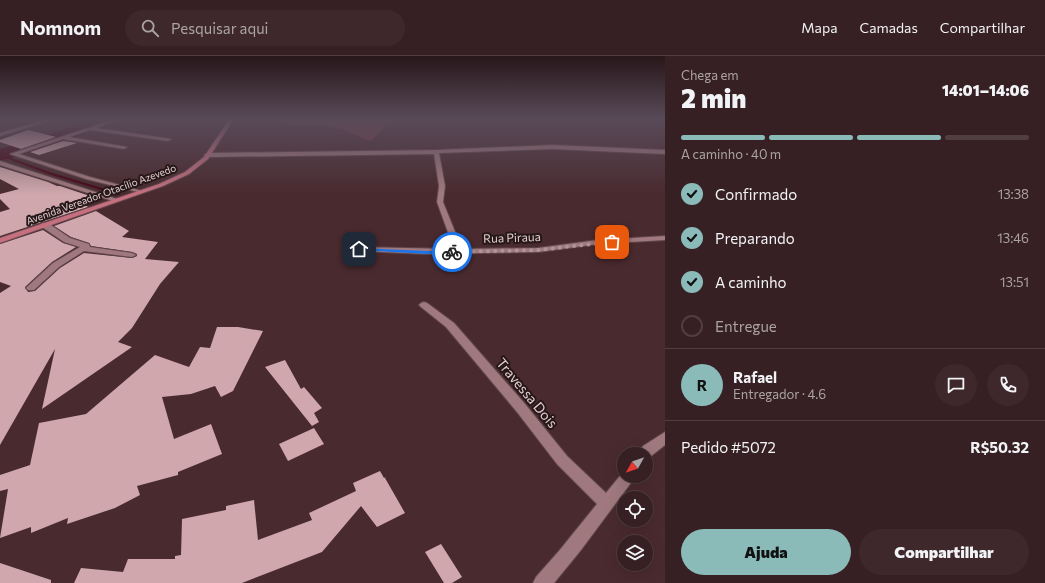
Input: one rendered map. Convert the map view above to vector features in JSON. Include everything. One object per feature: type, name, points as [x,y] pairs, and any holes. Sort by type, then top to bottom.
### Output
[{"type":"main road","name":"Avenida Vereador Otacílio Azevedo","points":[[0,241],[140,192],[187,173],[200,164],[215,145]]},
{"type":"street","points":[[41,145],[13,154],[88,178],[140,192]]},
{"type":"street","points":[[109,145],[124,147]]},
{"type":"street","points":[[208,155],[436,152],[553,147],[665,152]]},
{"type":"street","points":[[436,152],[442,186],[440,202],[459,251]]},
{"type":"street","points":[[0,163],[115,200]]},
{"type":"street","points":[[45,225],[67,240],[86,246],[83,248]]},
{"type":"street","name":"Rua Piraua","points":[[359,249],[427,252],[538,250],[598,242],[665,238]]},
{"type":"street","points":[[31,288],[56,265],[83,248],[132,255]]},
{"type":"street","name":"Travessa Dois","points":[[424,305],[450,325],[521,408],[562,460],[606,503]]},
{"type":"street","points":[[652,447],[665,438]]},
{"type":"street","points":[[542,583],[561,563],[606,503],[623,483]]},
{"type":"building","points":[[8,145],[34,145],[21,149]]},
{"type":"building","points":[[52,145],[72,145],[39,155],[30,152]]},
{"type":"building","points":[[0,167],[99,199],[84,204],[88,207],[0,236],[0,212],[10,209],[0,199],[0,194],[19,189],[0,179]]},
{"type":"building","points":[[96,211],[129,231],[122,237],[158,242],[145,259],[179,262],[160,284],[132,328],[118,342],[132,347],[42,409],[55,349],[0,445],[0,293],[11,286],[0,282],[0,244],[43,230],[63,243],[76,247],[52,262],[25,287],[28,292],[35,291],[60,268],[84,253],[132,258],[137,256],[137,254],[132,252],[91,246],[89,243],[71,237],[54,226]]},
{"type":"building","points":[[217,327],[238,327],[263,331],[233,391],[221,397],[215,386],[191,394],[162,397],[174,439],[211,424],[222,454],[178,472],[178,475],[137,486],[140,495],[115,508],[67,524],[68,518],[31,533],[31,527],[0,538],[8,489],[0,491],[0,475],[30,465],[39,423],[86,414],[155,355],[189,367],[200,347],[210,348]]},
{"type":"building","points":[[285,360],[301,389],[304,387],[322,408],[314,413],[319,422],[312,426],[265,367]]},
{"type":"building","points":[[314,428],[324,444],[288,461],[279,444]]},
{"type":"building","points":[[380,471],[384,478],[386,477],[385,478],[405,513],[377,527],[361,506],[322,552],[242,583],[74,583],[81,568],[123,572],[128,559],[175,559],[175,556],[181,555],[182,519],[226,510],[226,506],[254,500],[258,540],[312,520],[309,513],[356,491],[353,483]]},
{"type":"building","points":[[441,544],[462,577],[452,583],[444,583],[425,552]]},
{"type":"building","points":[[0,563],[51,580],[51,583],[0,583]]},
{"type":"waterway","points":[[0,155],[36,145]]},
{"type":"waterway","points":[[0,155],[49,173],[119,194]]},
{"type":"way so far","points":[[452,252],[538,250],[612,242]]},
{"type":"route","points":[[359,249],[452,252]]}]
